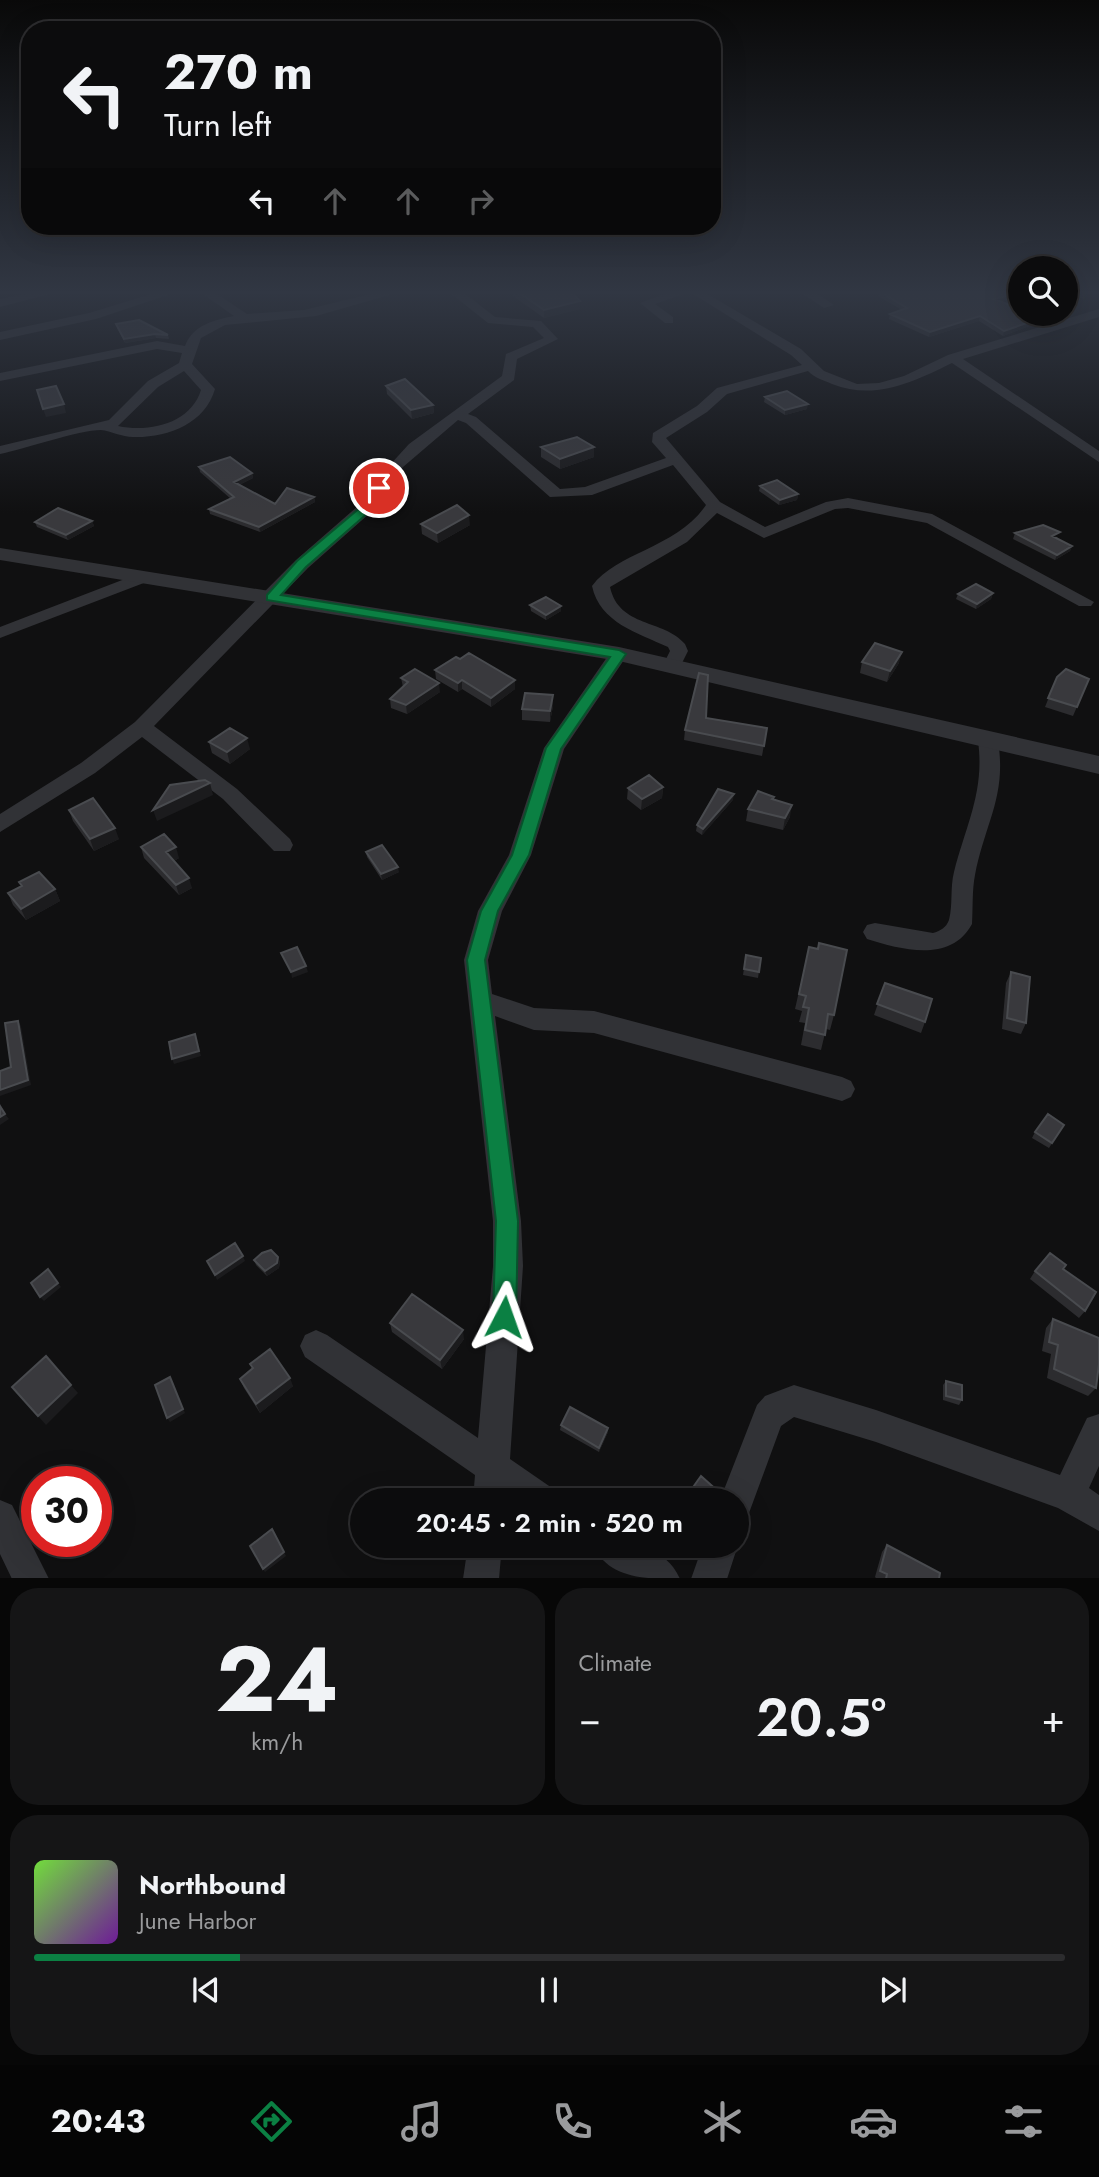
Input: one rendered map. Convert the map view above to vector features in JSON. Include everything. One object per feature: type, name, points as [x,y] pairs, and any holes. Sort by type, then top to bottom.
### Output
[{"type":"street","points":[[0,377],[56,366]]},
{"type":"street","points":[[0,450],[106,427],[127,413],[153,384],[178,366]]},
{"type":"street","points":[[106,427],[117,433],[147,432],[185,420],[197,411],[207,398],[208,389],[193,366]]},
{"type":"street","points":[[0,824],[89,768],[142,727],[272,598],[302,564],[373,502],[379,488],[405,453],[509,377],[510,366]]},
{"type":"street","points":[[938,366],[920,375],[866,389],[834,382],[811,366],[722,391],[702,409],[662,431],[658,436],[659,442],[699,484],[713,505],[764,533],[832,505],[848,503],[932,519],[1085,602]]},
{"type":"street","points":[[964,366],[1099,458]]},
{"type":"street","points":[[458,415],[471,420],[556,494],[587,492],[676,459]]},
{"type":"street","points":[[672,664],[679,650],[676,645],[613,610],[604,600],[601,586],[608,578],[679,539],[701,521],[713,505]]},
{"type":"street","points":[[0,554],[672,664],[988,741],[1099,765]]},
{"type":"street","points":[[0,633],[143,577]]},
{"type":"street","points":[[492,1485],[508,1266],[507,1221],[476,960],[490,911],[520,855],[554,748],[619,654]]},
{"type":"street","points":[[142,727],[230,794],[282,845]]},
{"type":"street","points":[[875,932],[933,942],[950,937],[960,924],[964,875],[989,793],[992,768],[988,741]]},
{"type":"street","points":[[482,1001],[534,1019],[594,1022],[842,1089]]},
{"type":"street","points":[[316,1346],[492,1485]]},
{"type":"street","points":[[742,1488],[768,1416],[776,1407],[794,1401],[876,1426],[1069,1494],[1099,1514]]},
{"type":"street","points":[[1069,1494],[1099,1430]]},
{"type":"street","points":[[0,1517],[31,1578]]},
{"type":"street","points":[[481,1578],[483,1558]]},
{"type":"street","points":[[630,1558],[662,1578]]},
{"type":"street","points":[[709,1578],[716,1558]]},
{"type":"building","points":[[405,379],[433,405],[411,410],[386,386]]},
{"type":"building","points":[[56,386],[64,404],[43,409],[37,390]]},
{"type":"building","points":[[787,391],[808,404],[785,410],[765,397]]},
{"type":"building","points":[[577,437],[594,447],[560,459],[541,447]]},
{"type":"building","points":[[230,457],[252,473],[234,482],[275,504],[287,488],[314,497],[259,527],[209,509],[234,497],[199,467]]},
{"type":"building","points":[[777,480],[798,494],[780,500],[760,486]]},
{"type":"building","points":[[457,505],[469,515],[437,533],[421,524]]},
{"type":"building","points":[[58,508],[92,521],[66,535],[35,522]]},
{"type":"building","points":[[1043,525],[1060,532],[1052,536],[1072,546],[1057,555],[1015,533]]},
{"type":"building","points":[[976,584],[993,593],[977,604],[958,594]]},
{"type":"building","points":[[546,597],[561,606],[546,615],[530,605]]},
{"type":"building","points":[[875,643],[902,652],[890,671],[862,662]]},
{"type":"building","points":[[469,653],[515,680],[491,698],[462,680],[458,683],[435,670],[456,657],[460,659]]},
{"type":"building","points":[[415,669],[439,683],[406,705],[390,699],[408,682],[401,678]]},
{"type":"building","points":[[1066,669],[1089,679],[1077,707],[1048,698],[1057,677]]},
{"type":"building","points":[[699,673],[708,675],[706,718],[767,728],[764,746],[685,730]]},
{"type":"building","points":[[525,693],[553,695],[550,711],[522,709]]},
{"type":"building","points":[[230,728],[247,738],[227,752],[209,742]]},
{"type":"building","points":[[649,775],[663,787],[642,799],[628,788]]},
{"type":"building","points":[[205,780],[210,783],[153,810],[170,785]]},
{"type":"building","points":[[718,789],[734,794],[703,829],[697,825]]},
{"type":"building","points":[[758,791],[792,805],[785,818],[748,809]]},
{"type":"building","points":[[93,798],[115,828],[90,839],[69,810]]},
{"type":"building","points":[[164,834],[176,847],[166,852],[189,878],[176,885],[141,847]]},
{"type":"building","points":[[382,845],[398,867],[381,874],[366,852]]},
{"type":"building","points":[[39,872],[55,889],[21,909],[8,893],[22,886],[19,882]]},
{"type":"building","points":[[819,943],[847,950],[834,1015],[828,1014],[825,1035],[805,1030],[809,1008],[803,1007],[806,996],[799,994],[809,947],[818,949]]},
{"type":"building","points":[[297,947],[306,966],[291,972],[281,953]]},
{"type":"building","points":[[746,955],[761,958],[759,972],[744,969]]},
{"type":"building","points":[[1011,972],[1030,977],[1026,1023],[1007,1018]]},
{"type":"building","points":[[885,983],[932,999],[925,1022],[877,1004]]},
{"type":"building","points":[[18,1021],[28,1080],[0,1090],[0,1071],[11,1067],[5,1023]]},
{"type":"building","points":[[195,1034],[199,1051],[172,1059],[169,1042]]},
{"type":"building","points":[[1048,1114],[1064,1125],[1052,1143],[1035,1132]]},
{"type":"building","points":[[235,1243],[243,1256],[215,1275],[207,1261]]},
{"type":"building","points":[[271,1250],[278,1257],[277,1263],[265,1271],[254,1260]]},
{"type":"building","points":[[1050,1253],[1066,1265],[1063,1269],[1096,1292],[1085,1311],[1035,1271]]},
{"type":"building","points":[[48,1269],[58,1283],[40,1297],[31,1283]]},
{"type":"building","points":[[412,1294],[463,1330],[440,1360],[390,1323]]},
{"type":"building","points":[[1053,1319],[1099,1338],[1096,1388],[1054,1369],[1058,1345],[1049,1342]]},
{"type":"building","points":[[270,1349],[290,1378],[256,1404],[240,1379],[253,1368],[250,1364]]},
{"type":"building","points":[[46,1356],[71,1385],[38,1416],[12,1387]]},
{"type":"building","points":[[170,1377],[183,1409],[167,1418],[155,1385]]},
{"type":"building","points":[[946,1381],[962,1385],[962,1400],[946,1396]]},
{"type":"building","points":[[570,1407],[608,1428],[599,1448],[561,1425]]},
{"type":"building","points":[[701,1476],[714,1488],[692,1488]]},
{"type":"building","points":[[272,1529],[284,1552],[263,1569],[250,1546]]},
{"type":"building","points":[[887,1545],[940,1573],[939,1578],[886,1578],[887,1574],[880,1571]]},
{"type":"route","points":[[379,488],[373,502],[326,541],[272,598],[619,654],[554,748],[520,855],[490,911],[476,960],[507,1221],[508,1266],[504,1317]]}]
